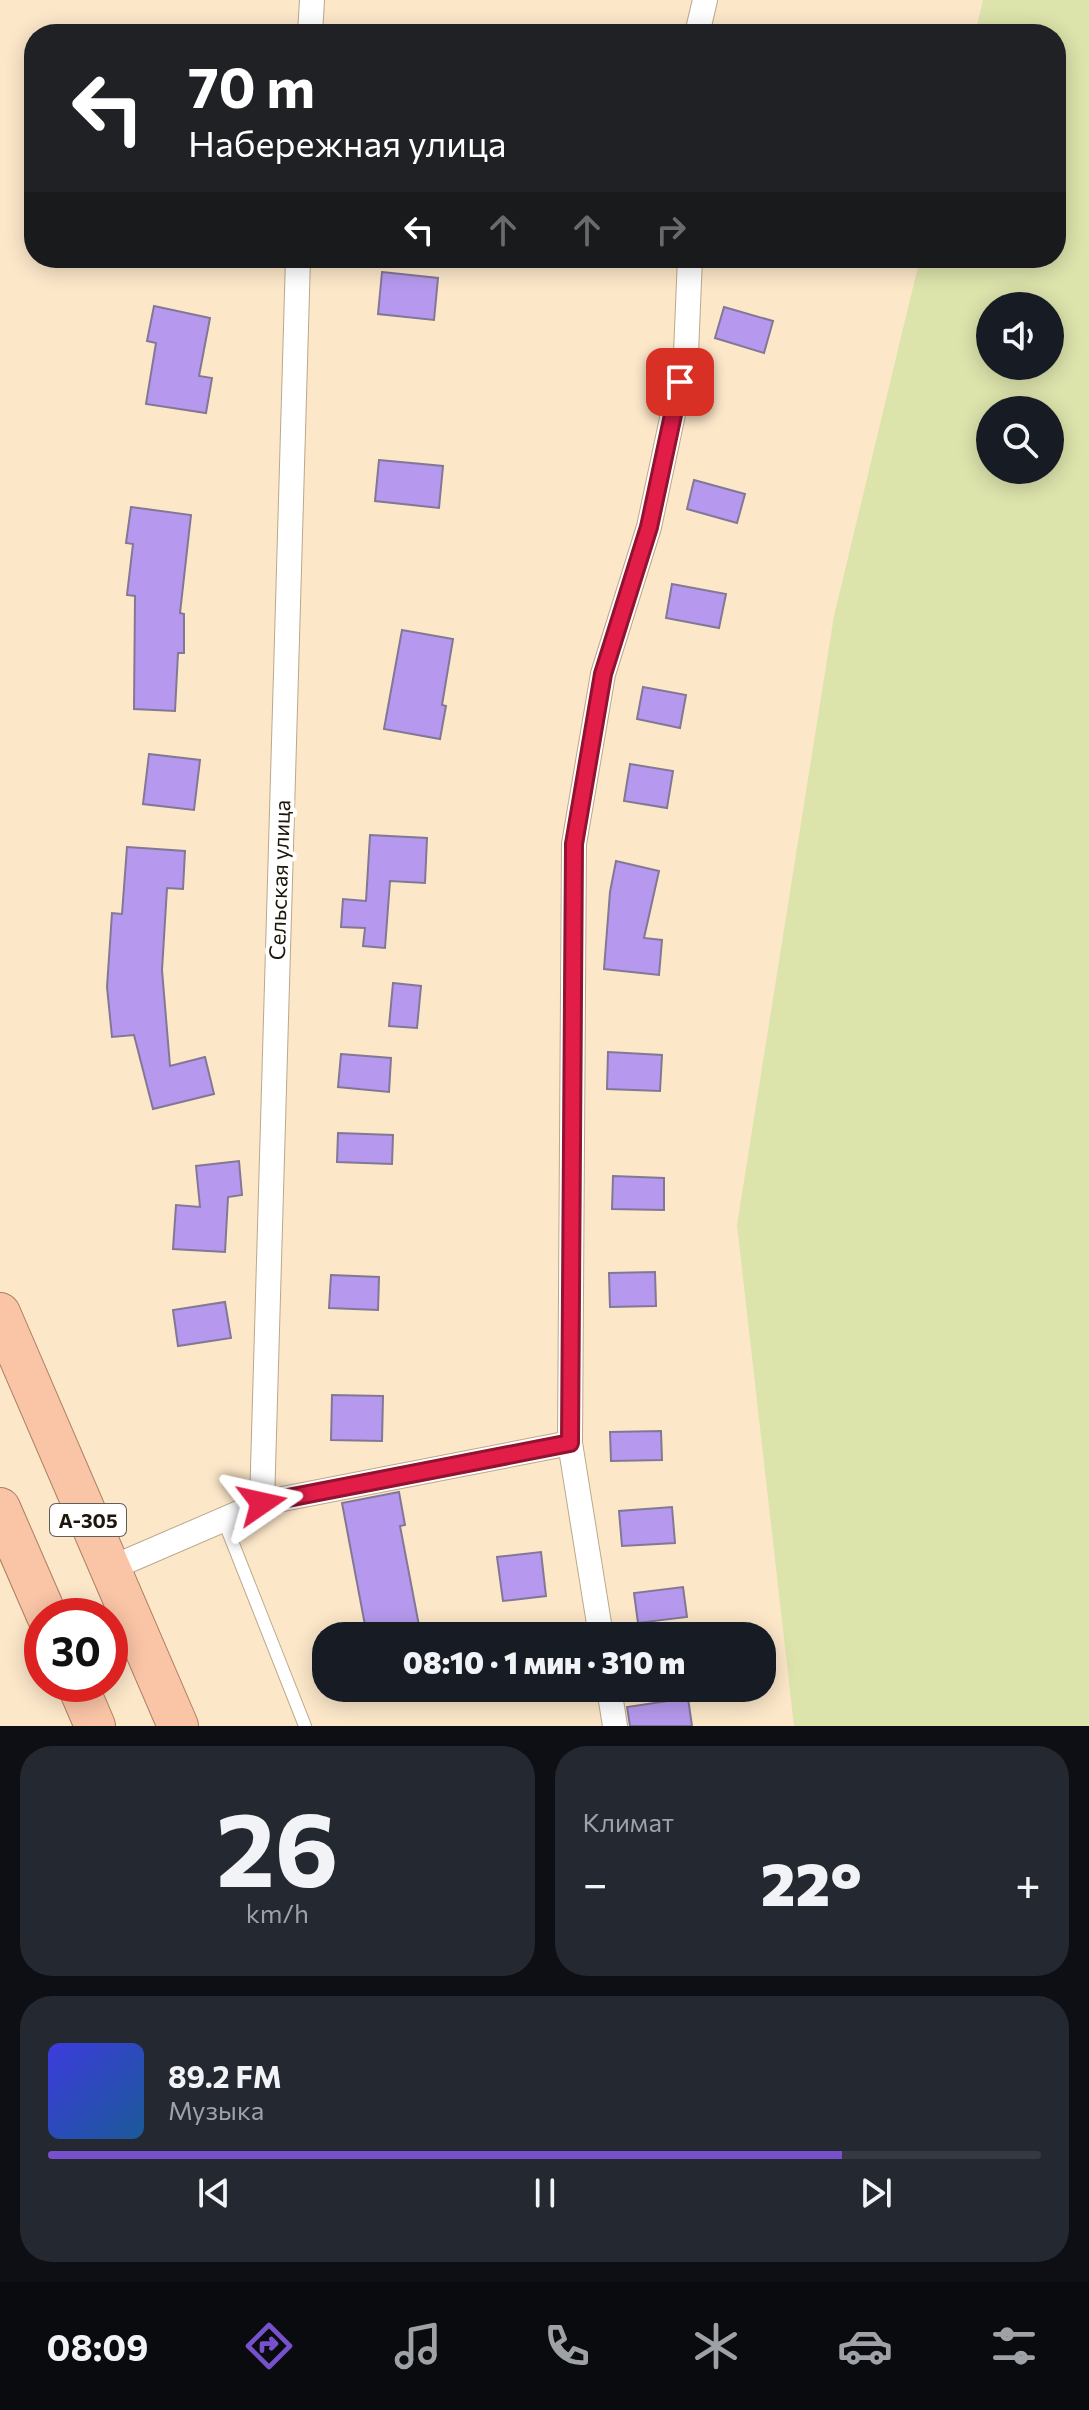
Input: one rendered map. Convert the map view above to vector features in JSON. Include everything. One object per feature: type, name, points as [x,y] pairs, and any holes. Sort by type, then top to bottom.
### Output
[{"type":"highway","name":"А-305","points":[[0,1313],[178,1726]]},
{"type":"highway","points":[[0,1508],[39,1598]]},
{"type":"highway","points":[[85,1702],[95,1726]]},
{"type":"street","points":[[311,24],[312,0]]},
{"type":"street","points":[[699,24],[705,0]]},
{"type":"street","name":"Сельская улица","points":[[262,1503],[298,268]]},
{"type":"street","points":[[599,1622],[570,1443],[574,844],[603,674],[649,527],[686,353],[690,268]]},
{"type":"street","points":[[109,1569],[262,1503],[570,1443]]},
{"type":"street","points":[[611,1702],[615,1726]]},
{"type":"lane","points":[[224,1521],[305,1726]]},
{"type":"green space","points":[[983,0],[1089,0],[1089,1726],[794,1726],[737,1225],[834,616],[918,268],[1066,268],[1066,24],[977,24]]},
{"type":"building","points":[[382,272],[438,278],[434,320],[378,314]]},
{"type":"building","points":[[154,306],[210,318],[199,376],[212,378],[206,413],[146,404],[156,343],[147,341]]},
{"type":"building","points":[[724,307],[773,321],[764,353],[715,338]]},
{"type":"building","points":[[379,460],[443,466],[439,508],[375,501]]},
{"type":"building","points":[[694,480],[745,494],[737,523],[687,509]]},
{"type":"building","points":[[131,507],[191,515],[180,613],[184,614],[184,653],[178,653],[175,711],[134,709],[135,596],[127,595],[133,544],[126,543]]},
{"type":"building","points":[[672,584],[726,594],[719,628],[666,618]]},
{"type":"building","points":[[402,630],[453,639],[440,739],[384,729]]},
{"type":"building","points":[[643,687],[686,695],[680,728],[637,719]]},
{"type":"building","points":[[149,754],[200,760],[194,810],[143,804]]},
{"type":"building","points":[[630,764],[673,771],[667,808],[624,801]]},
{"type":"building","points":[[370,835],[427,838],[425,883],[390,881],[385,948],[363,946],[365,928],[341,927],[343,899],[366,901]]},
{"type":"building","points":[[127,847],[185,851],[183,889],[167,888],[162,970],[170,1066],[205,1057],[214,1094],[153,1109],[134,1035],[112,1037],[107,987],[112,913],[122,914]]},
{"type":"building","points":[[616,861],[659,871],[644,938],[662,940],[659,975],[604,969],[610,892]]},
{"type":"building","points":[[393,983],[421,986],[417,1028],[389,1026]]},
{"type":"building","points":[[608,1052],[662,1055],[660,1091],[607,1089]]},
{"type":"building","points":[[341,1054],[391,1058],[389,1092],[338,1087]]},
{"type":"building","points":[[338,1133],[393,1135],[392,1164],[337,1162]]},
{"type":"building","points":[[239,1161],[242,1195],[228,1197],[225,1252],[173,1249],[176,1205],[200,1207],[196,1166]]},
{"type":"building","points":[[613,1176],[664,1178],[664,1210],[612,1209]]},
{"type":"building","points":[[655,1272],[656,1306],[610,1307],[609,1273]]},
{"type":"building","points":[[331,1275],[379,1277],[378,1310],[329,1308]]},
{"type":"building","points":[[225,1302],[231,1338],[178,1346],[173,1310]]},
{"type":"building","points":[[332,1395],[383,1396],[382,1441],[331,1440]]},
{"type":"building","points":[[661,1431],[662,1460],[611,1461],[610,1432]]},
{"type":"building","points":[[399,1492],[405,1525],[400,1526],[418,1622],[364,1622],[342,1503]]},
{"type":"building","points":[[672,1507],[675,1543],[622,1546],[619,1511]]},
{"type":"building","points":[[541,1552],[546,1596],[503,1601],[497,1557]]},
{"type":"building","points":[[683,1587],[687,1617],[638,1622],[634,1593]]},
{"type":"building","points":[[689,1702],[692,1726],[630,1726],[627,1707]]},
{"type":"route","points":[[262,1503],[570,1443],[574,844],[603,674],[649,527],[680,382]]}]
